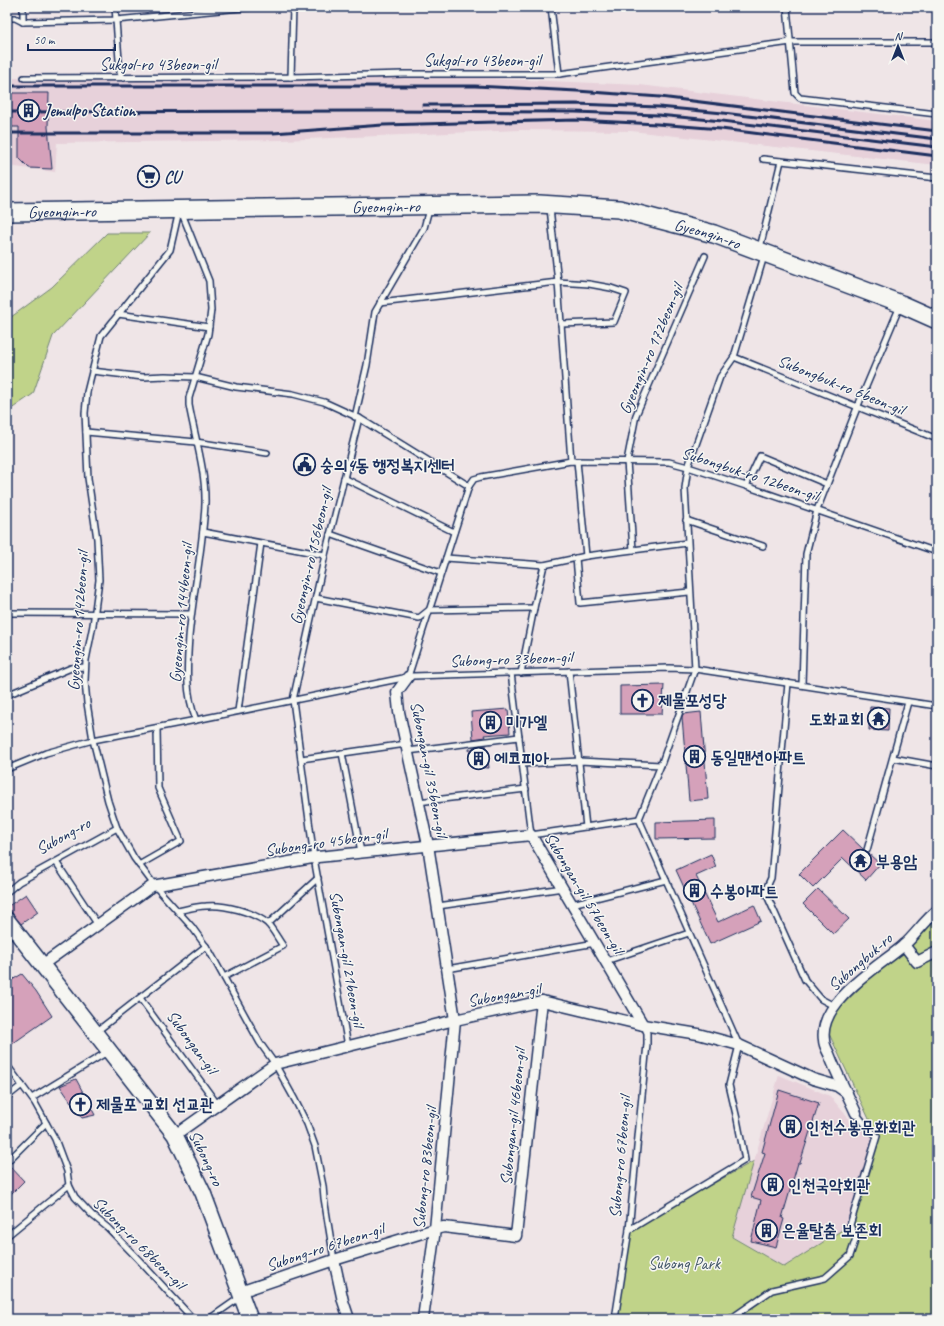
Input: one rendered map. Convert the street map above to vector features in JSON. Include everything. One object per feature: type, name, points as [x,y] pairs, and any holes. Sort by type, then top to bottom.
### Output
[{"type":"main road","name":"Gyeongin-ro","points":[[7,212],[180,208],[550,205],[619,209],[714,234],[901,304],[937,320]]},
{"type":"street","name":"Subongan-gil 35beon-gil","points":[[408,677],[397,692],[399,712],[428,845],[455,1020]]},
{"type":"street","name":"Subong-ro 45beon-gil","points":[[42,965],[152,886],[314,858],[531,835]]},
{"type":"street","name":"Subongan-gil 57beon-gil","points":[[531,835],[643,1025]]},
{"type":"street","name":"Subongbuk-ro","points":[[856,1113],[837,1074],[824,1040],[824,1023],[834,1006],[866,974],[904,945],[928,918],[937,911]]},
{"type":"street","name":"Subong-ro","points":[[7,920],[175,1135],[203,1193],[250,1319]]},
{"type":"street","points":[[904,945],[917,962],[937,952]]},
{"type":"street","name":"Subongan-gil","points":[[175,1135],[275,1064],[455,1020],[542,1001],[643,1025],[698,1034],[739,1045],[813,1079],[837,1086],[847,1093]]},
{"type":"street","name":"Subongan-gil 46beon-gil","points":[[516,1236],[542,1001]]},
{"type":"street","name":"Subong-ro 83beon-gil","points":[[423,1319],[435,1229],[455,1020]]},
{"type":"street","name":"Subong-ro 67beon-gil","points":[[241,1295],[334,1260],[444,1227],[516,1236]]},
{"type":"street","points":[[334,1260],[342,1301],[349,1319]]},
{"type":"lane","points":[[23,7],[23,22]]},
{"type":"lane","points":[[115,7],[120,73],[124,78]]},
{"type":"lane","points":[[7,18],[15,18],[23,22],[116,20],[251,7]]},
{"type":"lane","points":[[291,77],[293,7]]},
{"type":"lane","points":[[551,7],[559,74]]},
{"type":"lane","points":[[787,7],[795,93],[800,98],[937,114]]},
{"type":"lane","name":"Sukgol-ro 43beon-gil","points":[[24,78],[559,74],[791,42],[937,42]]},
{"type":"lane","points":[[763,159],[937,178]]},
{"type":"lane","name":"Gyeongin-ro","points":[[762,252],[781,161]]},
{"type":"lane","points":[[550,205],[574,461],[586,556]]},
{"type":"lane","name":"Gyeongin-ro 156beon-gil","points":[[293,700],[357,417],[375,312],[424,228],[429,206]]},
{"type":"lane","name":"Gyeongin-ro 142beon-gil","points":[[180,208],[170,250],[101,336],[87,392],[85,413],[88,478],[98,539],[99,580],[86,667],[85,681],[87,703],[93,740],[108,801],[117,828],[139,865],[155,886],[192,926],[206,946],[260,1043],[275,1064],[295,1100],[306,1124],[315,1146],[323,1186],[334,1260]]},
{"type":"lane","name":"Gyeongin-ro 144beon-gil","points":[[180,208],[209,281],[211,310],[208,334],[189,398],[189,405],[205,488],[203,532],[191,614],[187,664],[189,697],[196,720]]},
{"type":"lane","points":[[739,1045],[639,819],[661,764],[694,669],[684,488],[688,467],[720,377],[734,357],[762,252]]},
{"type":"lane","name":"Gyeongin-ro 172beon-gil","points":[[633,550],[628,461],[636,416],[705,256]]},
{"type":"lane","points":[[380,303],[558,282],[589,284],[611,288],[626,293],[614,322],[561,324]]},
{"type":"lane","points":[[802,686],[806,554],[817,510],[901,304]]},
{"type":"lane","points":[[118,314],[209,327]]},
{"type":"lane","name":"Subongbuk-ro 6beon-gil","points":[[734,357],[937,439]]},
{"type":"lane","points":[[92,371],[143,377],[195,377],[236,386],[293,394],[324,402],[357,417],[469,486]]},
{"type":"lane","points":[[86,432],[196,442],[267,454]]},
{"type":"lane","points":[[746,486],[760,456],[827,484]]},
{"type":"lane","name":"Subongbuk-ro 12beon-gil","points":[[469,486],[474,479],[481,477],[574,461],[669,462],[746,486],[937,552]]},
{"type":"lane","points":[[344,478],[454,532]]},
{"type":"lane","name":"Subongan-gil 35beon-gil","points":[[408,677],[469,486]]},
{"type":"lane","points":[[686,520],[763,546]]},
{"type":"lane","name":"Gyeongin-ro 144beon-gil","points":[[203,532],[325,554]]},
{"type":"lane","points":[[330,534],[441,573]]},
{"type":"lane","points":[[238,712],[262,543]]},
{"type":"lane","points":[[446,558],[544,565],[586,556],[687,543]]},
{"type":"lane","points":[[576,558],[580,604],[689,592]]},
{"type":"lane","points":[[521,673],[544,565]]},
{"type":"lane","points":[[316,598],[419,618],[429,610],[534,608]]},
{"type":"lane","points":[[7,613],[191,614]]},
{"type":"lane","points":[[7,695],[71,668],[86,667]]},
{"type":"lane","name":"Subong-ro 33beon-gil","points":[[7,769],[46,753],[93,740],[408,677],[669,668],[694,669],[937,706]]},
{"type":"lane","points":[[569,671],[586,827]]},
{"type":"lane","name":"Subongan-gil 57beon-gil","points":[[511,673],[531,835]]},
{"type":"lane","points":[[788,683],[771,878],[765,891],[805,980],[821,999],[834,1006]]},
{"type":"lane","name":"Subongan-gil 21beon-gil","points":[[293,700],[314,858],[348,1046]]},
{"type":"lane","points":[[867,850],[908,702]]},
{"type":"lane","points":[[139,865],[181,841],[158,788],[156,728]]},
{"type":"lane","points":[[301,758],[519,737]]},
{"type":"lane","points":[[342,753],[361,852]]},
{"type":"lane","points":[[893,758],[937,766]]},
{"type":"lane","points":[[522,764],[579,761],[661,764]]},
{"type":"lane","points":[[418,802],[526,789]]},
{"type":"lane","name":"Subong-ro 45beon-gil","points":[[531,835],[639,819]]},
{"type":"lane","name":"Subong-ro","points":[[7,892],[19,882],[117,828]]},
{"type":"lane","points":[[56,862],[98,925]]},
{"type":"lane","name":"Subongan-gil 21beon-gil","points":[[268,924],[318,878]]},
{"type":"lane","points":[[572,904],[666,880]]},
{"type":"lane","points":[[438,906],[563,888]]},
{"type":"lane","points":[[178,911],[205,906],[221,906],[243,911],[268,924],[283,946],[224,977]]},
{"type":"lane","points":[[606,961],[689,933]]},
{"type":"lane","points":[[447,969],[595,944]]},
{"type":"lane","points":[[95,1033],[206,946]]},
{"type":"lane","name":"Subongan-gil","points":[[140,998],[218,1104]]},
{"type":"lane","name":"Subong-ro 67beon-gil","points":[[629,1230],[647,1044],[647,1033],[643,1025]]},
{"type":"lane","name":"Subong-ro 67beon-gil","points":[[629,1230],[745,1160],[729,1085],[739,1045]]},
{"type":"lane","points":[[32,1098],[109,1050]]},
{"type":"lane","name":"Subong-ro 68beon-gil","points":[[7,1065],[32,1098],[55,1139],[67,1171],[69,1185],[75,1198],[138,1259],[193,1319]]},
{"type":"lane","points":[[7,1097],[22,1085]]},
{"type":"lane","points":[[730,1319],[772,1290],[825,1278],[850,1256],[856,1238],[850,1225],[876,1136],[856,1113]]},
{"type":"lane","points":[[7,1162],[46,1123]]},
{"type":"lane","points":[[7,1236],[69,1185]]},
{"type":"lane","points":[[615,1319],[629,1230]]},
{"type":"lane","points":[[209,1319],[241,1295]]},
{"type":"shaded area","points":[[457,77],[640,85],[937,121],[937,165],[631,131],[520,130],[283,140],[57,143],[55,172],[7,166],[7,78]]},
{"type":"shaded area","points":[[779,1075],[830,1096],[855,1126],[877,1136],[850,1225],[784,1267],[732,1236]]},
{"type":"green space","points":[[107,233],[150,233],[53,336],[33,394],[7,412],[7,320],[52,287]]},
{"type":"green space","name":"Subong Park","points":[[937,911],[937,1319],[618,1319],[629,1230],[754,1161],[732,1237],[784,1267],[850,1225],[877,1136],[824,1023]]},
{"type":"building","points":[[7,93],[49,93],[48,127],[52,169],[29,168],[19,158],[19,127],[7,127]]},
{"type":"building","name":"제물포성당","points":[[664,685],[662,714],[620,714],[620,686]]},
{"type":"building","name":"도화교회","points":[[870,707],[889,708],[888,731],[869,730]]},
{"type":"building","name":"미가엘","points":[[508,709],[510,733],[484,735],[485,737],[473,739],[471,712]]},
{"type":"building","name":"동일맨션아파트","points":[[701,712],[708,799],[689,801],[682,717],[683,714]]},
{"type":"building","name":"에코피아","points":[[486,745],[489,768],[472,767],[469,749]]},
{"type":"building","points":[[715,820],[715,838],[656,839],[656,822]]},
{"type":"building","name":"부용암","points":[[843,830],[863,849],[864,853],[869,854],[880,864],[866,880],[843,858],[813,888],[799,874]]},
{"type":"building","name":"수봉아파트","points":[[711,854],[716,867],[696,876],[718,922],[754,905],[761,921],[710,944],[676,870]]},
{"type":"building","points":[[818,889],[849,919],[833,934],[803,904]]},
{"type":"building","points":[[26,894],[38,912],[21,924],[7,907]]},
{"type":"building","points":[[22,974],[36,991],[52,1016],[12,1044],[7,1034],[7,983]]},
{"type":"building","name":"제물포 교회 선교관","points":[[76,1079],[95,1115],[82,1118],[60,1086]]},
{"type":"building","points":[[779,1090],[819,1103],[800,1163],[798,1163],[782,1218],[784,1219],[776,1247],[751,1241],[761,1200],[751,1197],[765,1153],[762,1152]]},
{"type":"building","points":[[9,1165],[24,1181],[7,1198],[7,1166]]},
{"type":"railway","points":[[7,86],[475,86],[660,97],[937,131]]},
{"type":"railway","points":[[423,105],[576,104],[659,107],[723,113],[937,139]]},
{"type":"railway","points":[[7,112],[383,111],[575,112],[658,115],[722,121],[937,147]]},
{"type":"railway","points":[[7,133],[273,133],[383,125],[575,120],[721,129],[937,156]]},
{"type":"place","name":"Jemulpo Station","points":[[28,110]]},
{"type":"place","name":"CU","points":[[148,177]]},
{"type":"place","name":"숭의4동 행정복지센터","points":[[304,465]]},
{"type":"place","name":"제물포성당","points":[[642,700]]},
{"type":"place","name":"도화교회","points":[[879,719]]},
{"type":"place","name":"미가엘","points":[[490,722]]},
{"type":"place","name":"동일맨션아파트","points":[[695,757]]},
{"type":"place","name":"에코피아","points":[[479,758]]},
{"type":"place","name":"부용암","points":[[861,861]]},
{"type":"place","name":"수봉아파트","points":[[694,891]]},
{"type":"place","name":"제물포 교회 선교관","points":[[81,1104]]},
{"type":"place","name":"인천수봉문화회관","points":[[790,1127]]},
{"type":"place","name":"인천국악회관","points":[[773,1185]]},
{"type":"place","name":"은율탈춤 보존회","points":[[767,1230]]}]
